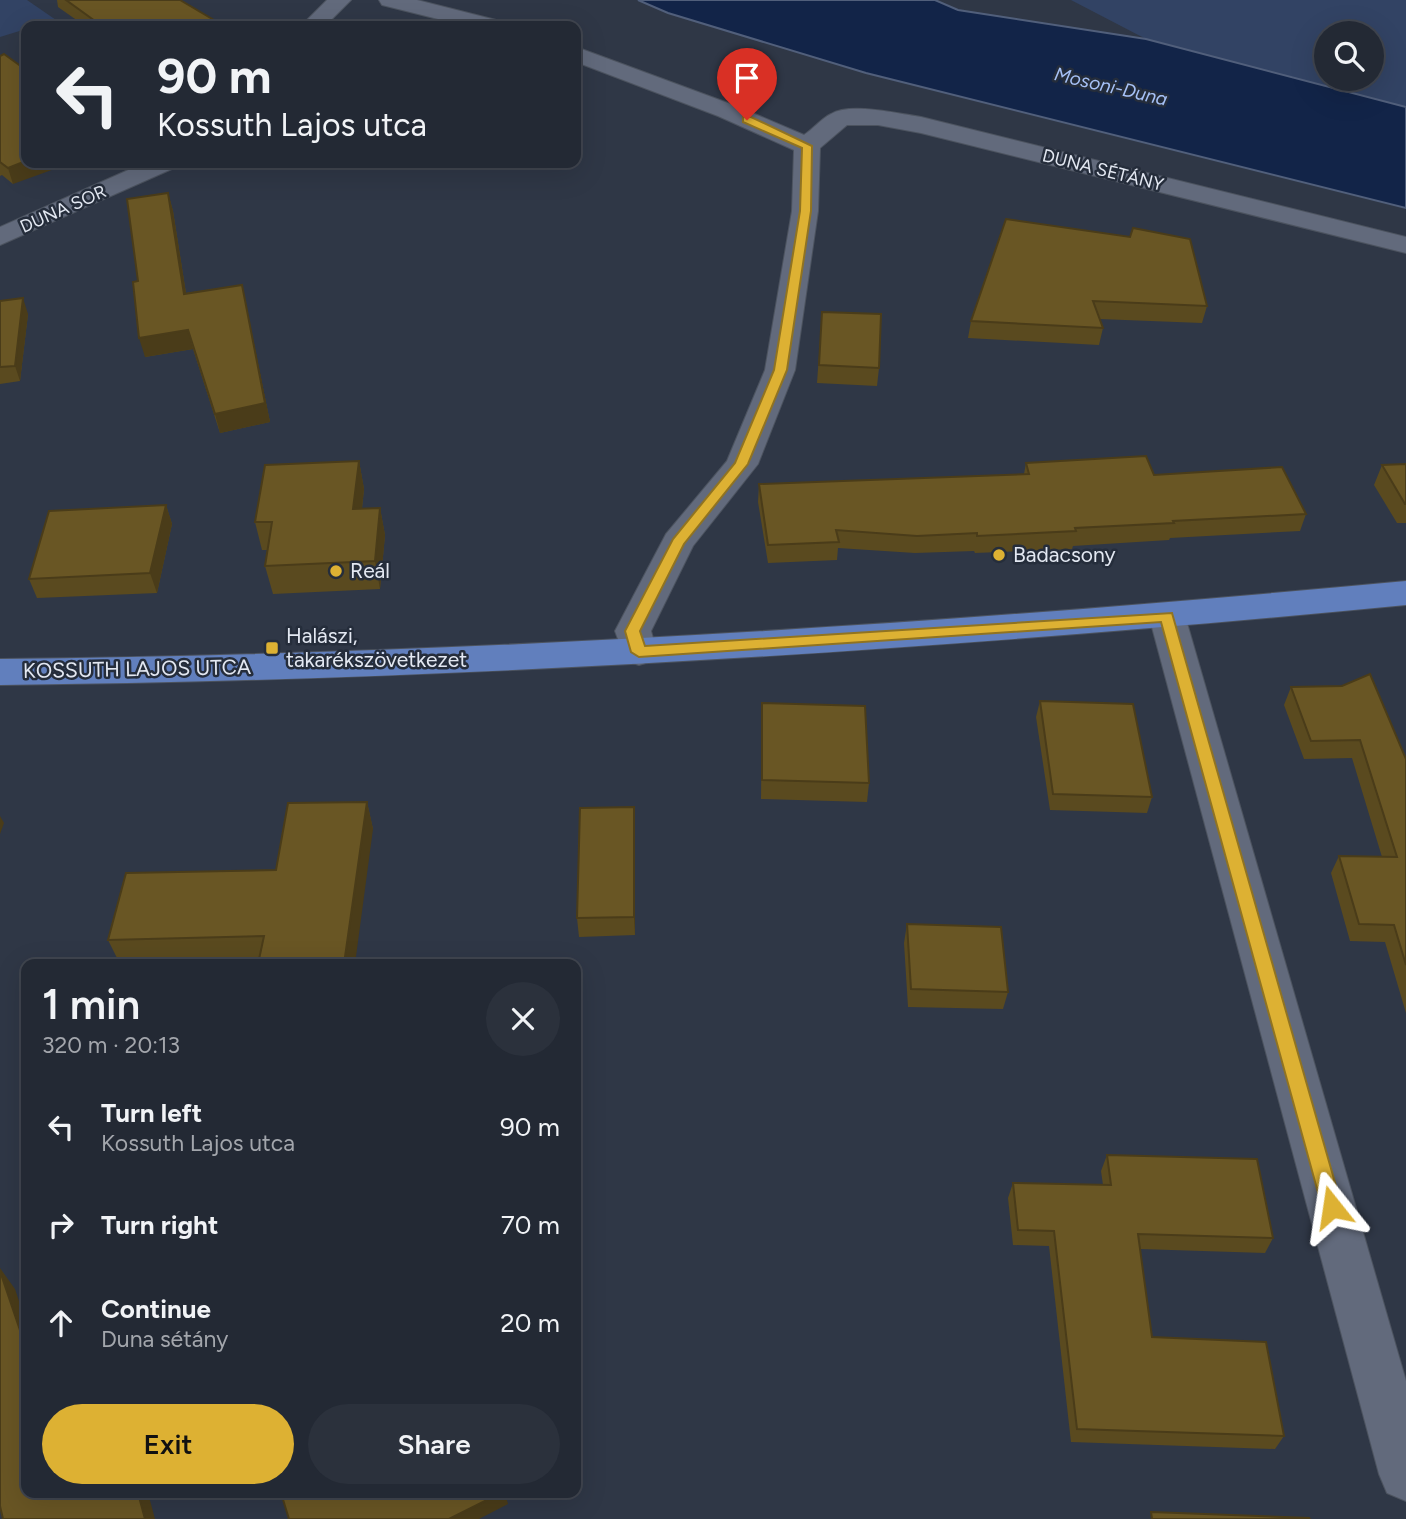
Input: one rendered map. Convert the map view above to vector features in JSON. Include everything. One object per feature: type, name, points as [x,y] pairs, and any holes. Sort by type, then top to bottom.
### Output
[{"type":"main road","name":"KOSSUTH LAJOS UTCA","points":[[0,672],[280,666],[639,652],[1119,611],[1167,616],[1406,593]]},
{"type":"street","points":[[317,21],[340,0]]},
{"type":"street","points":[[390,0],[472,21]]},
{"type":"street","points":[[581,56],[727,111],[807,146],[805,211],[780,370],[742,464],[678,542],[633,631],[639,652]]},
{"type":"street","name":"DUNA SÉTÁNY","points":[[807,146],[841,118],[878,118],[921,125],[1406,245]]},
{"type":"street","name":"DUNA SOR","points":[[2,233],[153,168]]},
{"type":"street","points":[[1167,616],[1406,1475]]},
{"type":"shaded area","points":[[0,0],[27,0],[56,20],[21,21],[21,31],[0,37]]},
{"type":"shaded area","points":[[1071,0],[1406,0],[1406,107],[1345,91],[1384,91],[1384,21],[1314,21],[1314,83],[1146,39]]},
{"type":"water","name":"Mosoni-Duna","points":[[638,0],[935,0],[958,10],[1146,39],[1314,83],[1314,91],[1345,91],[1406,107],[1406,208],[866,73],[668,13]]},
{"type":"building","points":[[66,0],[180,0],[216,21],[95,21]]},
{"type":"building","points":[[4,54],[21,66],[21,163],[8,168],[0,162],[0,56]]},
{"type":"building","points":[[168,193],[184,294],[242,285],[265,403],[215,414],[188,330],[139,338],[133,282],[138,281],[127,199]]},
{"type":"building","points":[[1006,219],[1130,237],[1133,228],[1190,239],[1207,306],[1093,301],[1103,328],[971,321]]},
{"type":"building","points":[[23,298],[15,366],[0,367],[0,301]]},
{"type":"building","points":[[822,312],[881,314],[879,368],[819,365]]},
{"type":"building","points":[[1146,456],[1154,475],[1282,467],[1306,514],[977,536],[977,533],[917,536],[836,530],[839,542],[768,545],[759,484],[1029,474],[1026,463]]},
{"type":"building","points":[[359,461],[353,509],[380,508],[375,561],[265,566],[272,522],[255,522],[265,465]]},
{"type":"building","points":[[1406,464],[1406,504],[1405,504],[1382,465]]},
{"type":"building","points":[[166,505],[150,573],[29,579],[49,511]]},
{"type":"building","points":[[1370,674],[1406,759],[1406,965],[1394,925],[1359,924],[1339,856],[1397,857],[1360,740],[1311,741],[1291,687],[1342,686]]},
{"type":"building","points":[[1040,701],[1133,704],[1152,797],[1053,794]]},
{"type":"building","points":[[762,703],[865,706],[869,783],[762,780]]},
{"type":"building","points":[[367,802],[345,959],[259,959],[264,936],[108,940],[126,873],[276,870],[288,803]]},
{"type":"building","points":[[634,807],[634,917],[577,918],[580,808]]},
{"type":"building","points":[[907,924],[1001,927],[1008,992],[911,989]]},
{"type":"building","points":[[1107,1155],[1257,1159],[1273,1238],[1138,1234],[1152,1337],[1266,1342],[1284,1436],[1077,1429],[1054,1231],[1018,1230],[1013,1183],[1111,1185]]},
{"type":"building","points":[[0,1271],[21,1333],[21,1498],[139,1498],[145,1519],[3,1519],[0,1506]]},
{"type":"building","points":[[283,1498],[491,1498],[449,1519],[289,1519]]},
{"type":"building","points":[[1151,1512],[1309,1518],[1310,1519],[1152,1519]]},
{"type":"place","name":"Badacsony","points":[[999,555]]},
{"type":"place","name":"Reál","points":[[336,571]]},
{"type":"place","name":"Halászi, takarékszövetkezet","points":[[272,648]]},
{"type":"route","points":[[747,120],[807,146],[805,211],[780,370],[742,464],[678,542],[633,631],[639,652],[1167,616],[1332,1207]]}]
